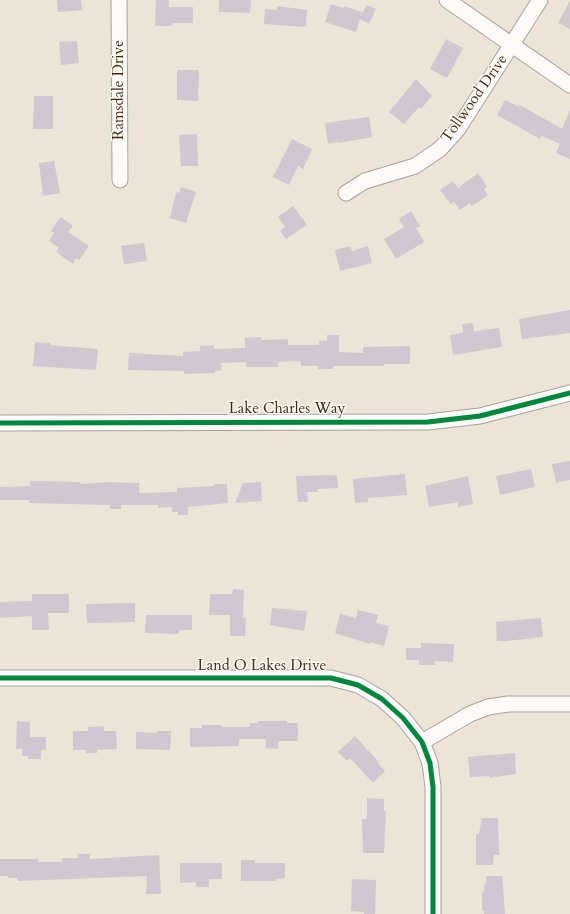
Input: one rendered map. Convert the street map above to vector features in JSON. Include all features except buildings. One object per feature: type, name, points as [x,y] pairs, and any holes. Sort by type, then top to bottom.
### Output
[{"type":"street","name":"Ramsdale Drive","points":[[119,0],[120,180]]},
{"type":"street","points":[[447,0],[570,85]]},
{"type":"street","name":"Tollwood Drive","points":[[346,194],[365,181],[415,166],[440,149],[458,129],[540,0]]},
{"type":"street","name":"Lake Charles Way","points":[[0,423],[428,422],[480,416],[570,393]]},
{"type":"street","name":"Land O Lakes Drive","points":[[0,678],[331,678],[358,686],[382,699],[403,718],[422,742],[430,763],[433,787],[433,914]]},
{"type":"street","points":[[422,742],[470,714],[488,707],[508,704],[570,704]]},
{"type":"cycle path","points":[[0,423],[428,422],[480,416],[570,393]]},
{"type":"cycle path","points":[[0,678],[331,678],[358,685],[382,699],[403,718],[422,742],[430,763],[433,787],[433,914]]}]
